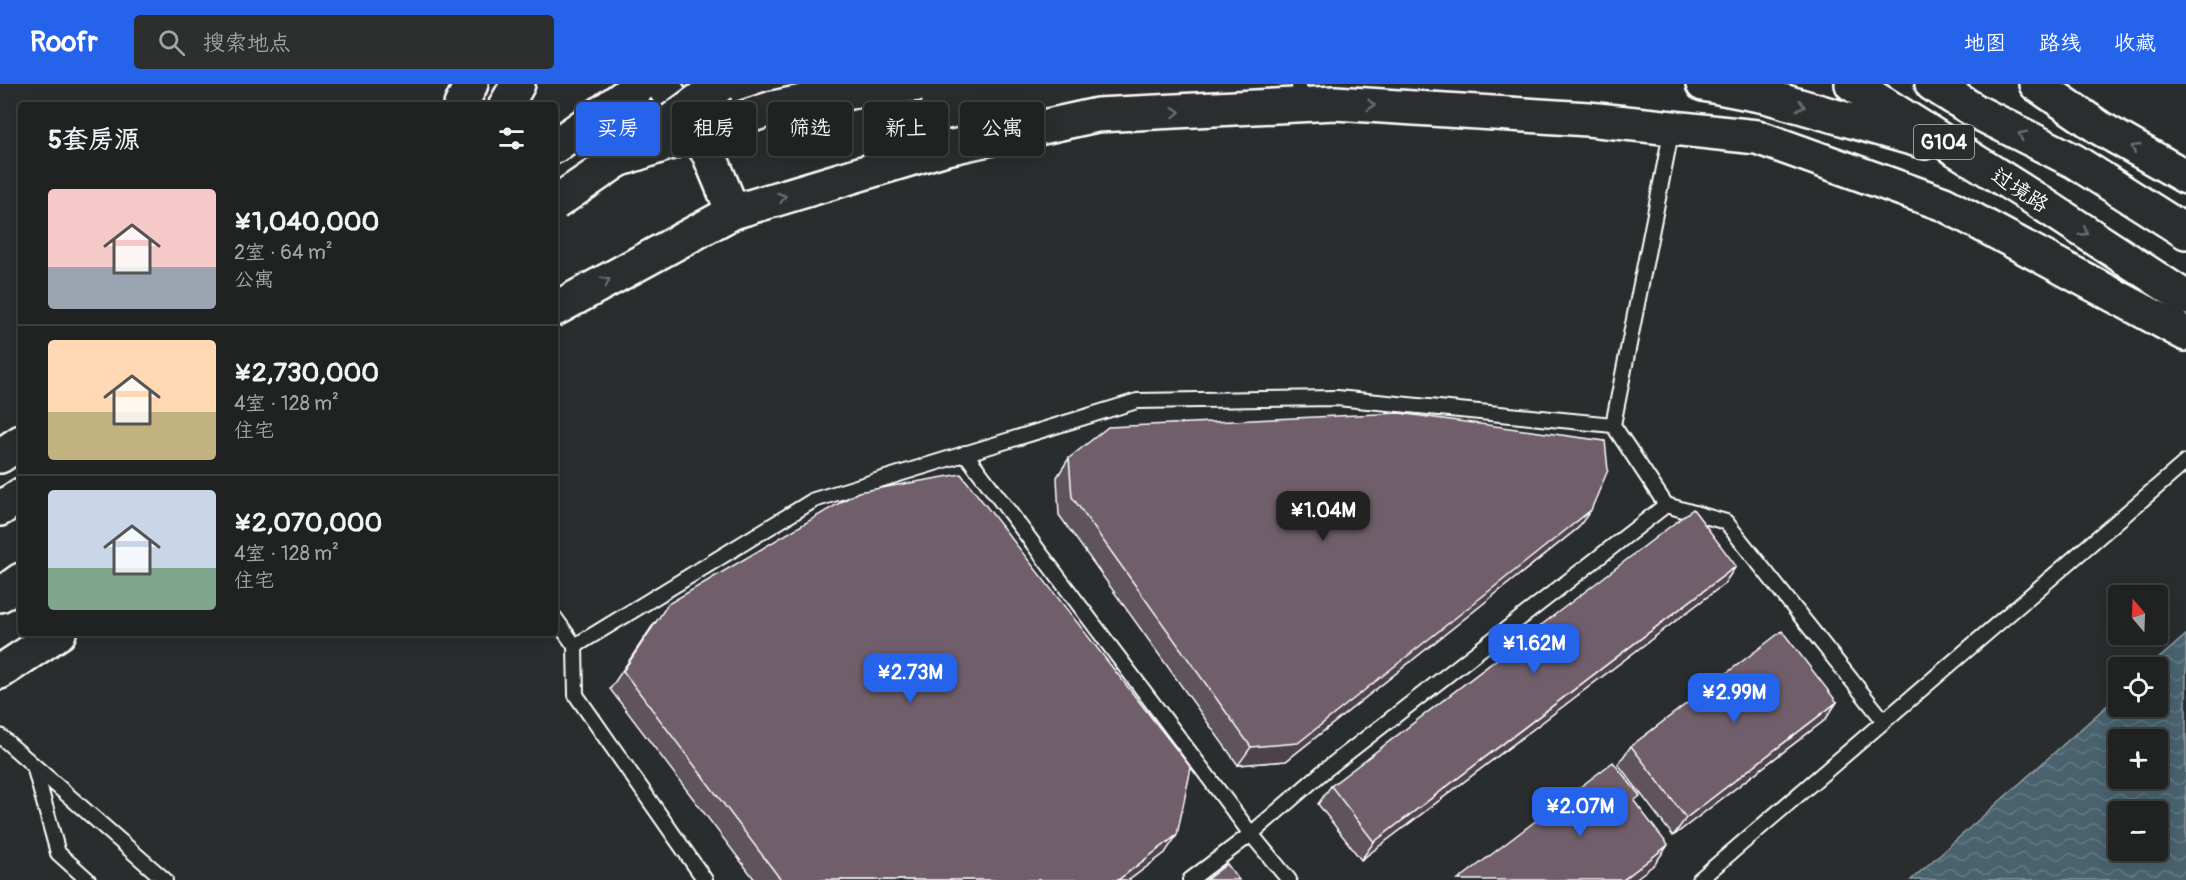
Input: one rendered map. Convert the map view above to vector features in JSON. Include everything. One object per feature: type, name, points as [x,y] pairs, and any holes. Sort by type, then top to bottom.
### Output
[{"type":"main road","points":[[462,102],[471,84]]},
{"type":"main road","points":[[508,102],[518,84]]},
{"type":"main road","points":[[558,144],[642,84]]},
{"type":"main road","points":[[662,84],[709,154],[733,212]]},
{"type":"main road","points":[[558,201],[721,84]]},
{"type":"main road","points":[[618,160],[773,108],[870,88],[921,84]]},
{"type":"main road","points":[[1703,84],[1765,96],[1961,153]]},
{"type":"main road","name":"过境路","points":[[1852,84],[2035,199],[2186,298]]},
{"type":"main road","name":"G104","points":[[1933,84],[1977,112],[2074,161],[2186,232]]},
{"type":"main road","points":[[2036,84],[2100,128],[2186,177]]},
{"type":"main road","points":[[558,307],[733,212],[943,149],[1097,116],[1300,95],[1335,103],[1588,119],[1757,137],[1944,204],[2186,334]]},
{"type":"main road","points":[[0,456],[18,444]]},
{"type":"main road","points":[[0,509],[18,497]]},
{"type":"main road","points":[[0,595],[18,582]]},
{"type":"main road","points":[[0,672],[54,636]]},
{"type":"lane","points":[[1672,128],[1612,425],[1666,505],[1726,522],[1884,721]]},
{"type":"lane","points":[[575,646],[814,500],[1137,401],[1337,398],[1612,425]]},
{"type":"lane","points":[[965,453],[1251,834],[1289,880]]},
{"type":"lane","points":[[1699,880],[2186,462]]},
{"type":"lane","points":[[1190,880],[1251,834],[1324,771],[1666,505]]},
{"type":"lane","points":[[558,622],[575,646],[576,695],[705,880]]},
{"type":"lane","points":[[0,736],[165,880]]},
{"type":"lane","points":[[34,766],[58,853],[88,880]]},
{"type":"water","points":[[2186,635],[2186,880],[1911,880],[2108,705],[2108,717],[2168,717],[2168,657],[2161,657]]},
{"type":"building","points":[[1399,413],[1605,441],[1608,470],[1591,510],[1298,743],[1251,747],[1072,497],[1069,458],[1108,427]]},
{"type":"building","points":[[961,474],[1191,768],[1177,835],[1118,880],[781,880],[623,671],[668,604],[858,492]]},
{"type":"building","points":[[1693,509],[1736,566],[1374,842],[1331,786]]},
{"type":"building","points":[[1782,631],[1837,702],[1686,818],[1631,746]]},
{"type":"building","points":[[1613,762],[1640,796],[1634,801],[1668,845],[1623,880],[1458,880]]},
{"type":"building","points":[[1227,864],[1239,880],[1206,880]]}]
